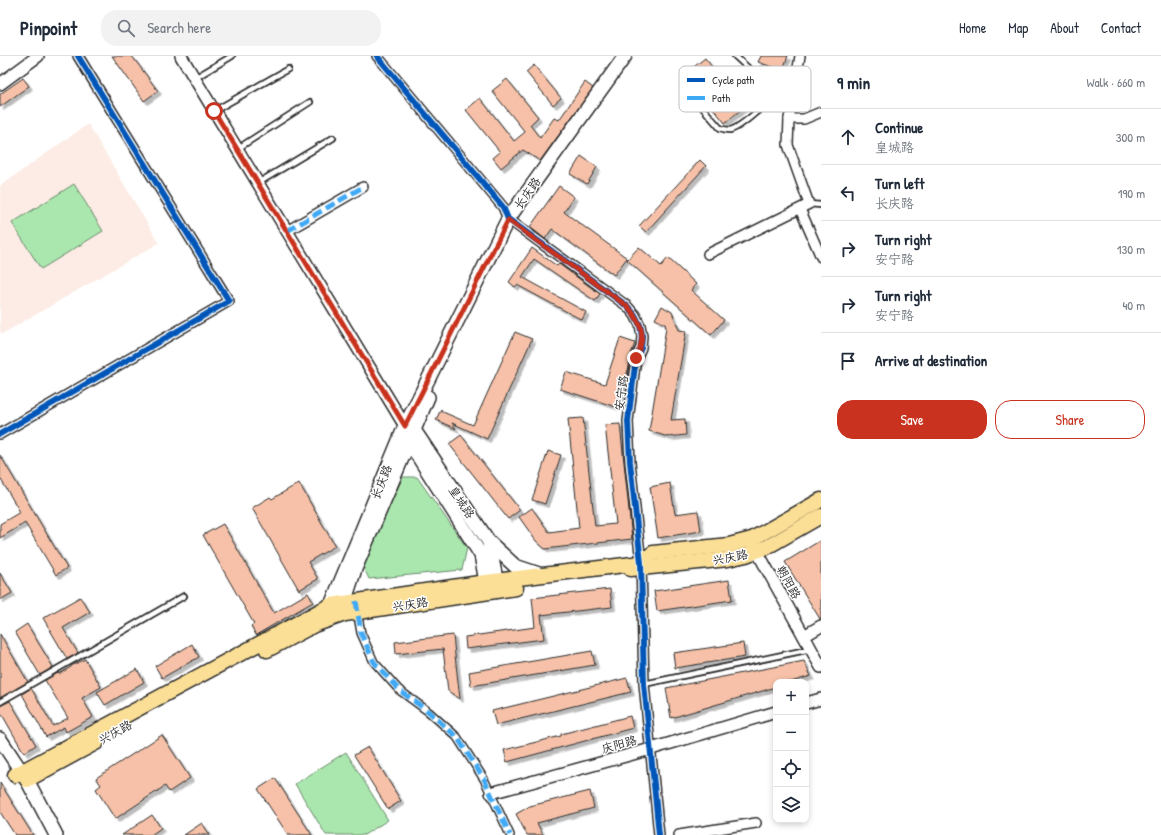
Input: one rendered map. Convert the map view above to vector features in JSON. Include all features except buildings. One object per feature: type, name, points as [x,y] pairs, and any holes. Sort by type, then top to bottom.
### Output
[{"type":"main road","name":"长庆路","points":[[345,609],[355,569],[409,432],[512,222],[625,56]]},
{"type":"main road","points":[[512,222],[636,56]]},
{"type":"main road","name":"皇城路","points":[[409,432],[489,542],[492,586]]},
{"type":"main road","name":"皇城路","points":[[409,432],[481,555],[492,586]]},
{"type":"main road","name":"兴庆路","points":[[21,777],[345,609],[641,565],[653,553],[729,545],[752,539],[821,500]]},
{"type":"main road","name":"兴庆路","points":[[492,586],[542,575],[641,565],[653,568],[728,559],[759,551],[821,516]]},
{"type":"main road","points":[[489,542],[515,566],[542,575]]},
{"type":"main road","points":[[0,739],[56,835]]},
{"type":"main road","points":[[0,752],[21,777],[48,835]]},
{"type":"street","points":[[0,75],[26,56]]},
{"type":"street","points":[[0,84],[38,56]]},
{"type":"street","points":[[0,434],[229,301],[78,56]]},
{"type":"street","name":"皇城路","points":[[181,56],[409,432]]},
{"type":"street","points":[[377,56],[503,208],[512,222]]},
{"type":"street","points":[[798,66],[800,56]]},
{"type":"street","points":[[708,254],[809,204],[788,145],[790,112]]},
{"type":"street","points":[[789,119],[804,119],[821,112]]},
{"type":"street","points":[[287,231],[363,187]]},
{"type":"street","points":[[800,209],[821,257]]},
{"type":"street","name":"安宁路","points":[[512,222],[627,306],[635,314],[640,325],[642,336],[641,348],[636,358],[628,421],[630,462],[641,565],[644,684],[659,835]]},
{"type":"street","name":"朝阳路","points":[[759,551],[806,635],[821,667]]},
{"type":"street","points":[[345,609],[361,633],[374,662],[399,690],[429,712],[457,737],[484,780],[510,835]]},
{"type":"street","points":[[806,635],[821,626]]},
{"type":"street","points":[[809,702],[821,699]]},
{"type":"street","name":"庆阳路","points":[[491,793],[651,749],[773,713]]},
{"type":"street","points":[[679,835],[756,823]]},
{"type":"lane","points":[[195,78],[232,56]]},
{"type":"lane","points":[[735,56],[746,66]]},
{"type":"lane","points":[[214,111],[288,68]]},
{"type":"lane","points":[[237,149],[310,102]]},
{"type":"lane","points":[[706,112],[720,128],[729,130],[736,127],[756,112]]},
{"type":"lane","points":[[258,183],[333,138]]},
{"type":"lane","points":[[809,204],[821,206]]},
{"type":"lane","points":[[0,702],[184,596]]},
{"type":"lane","points":[[644,684],[812,649]]},
{"type":"shaded area","points":[[88,124],[159,243],[2,334],[0,331],[0,186]]},
{"type":"green space","points":[[74,184],[103,231],[41,269],[12,223]]},
{"type":"green space","points":[[403,477],[417,477],[467,548],[462,570],[369,579],[362,564]]},
{"type":"green space","points":[[346,752],[388,820],[364,835],[326,835],[295,784]]},
{"type":"marked path","points":[[287,231],[363,187]]},
{"type":"marked path","points":[[356,601],[361,633],[374,662],[399,690],[429,712],[457,737],[484,779],[510,835]]},
{"type":"cycle path","points":[[0,434],[229,301],[78,56]]},
{"type":"cycle path","points":[[377,56],[503,207],[508,219],[627,306],[635,315],[640,325],[642,336],[641,348],[636,358],[628,421],[630,462],[641,563],[644,684],[659,835]]},
{"type":"route","points":[[214,111],[405,426],[508,220],[627,306],[635,314],[640,325],[642,336],[641,348],[636,358]]}]
